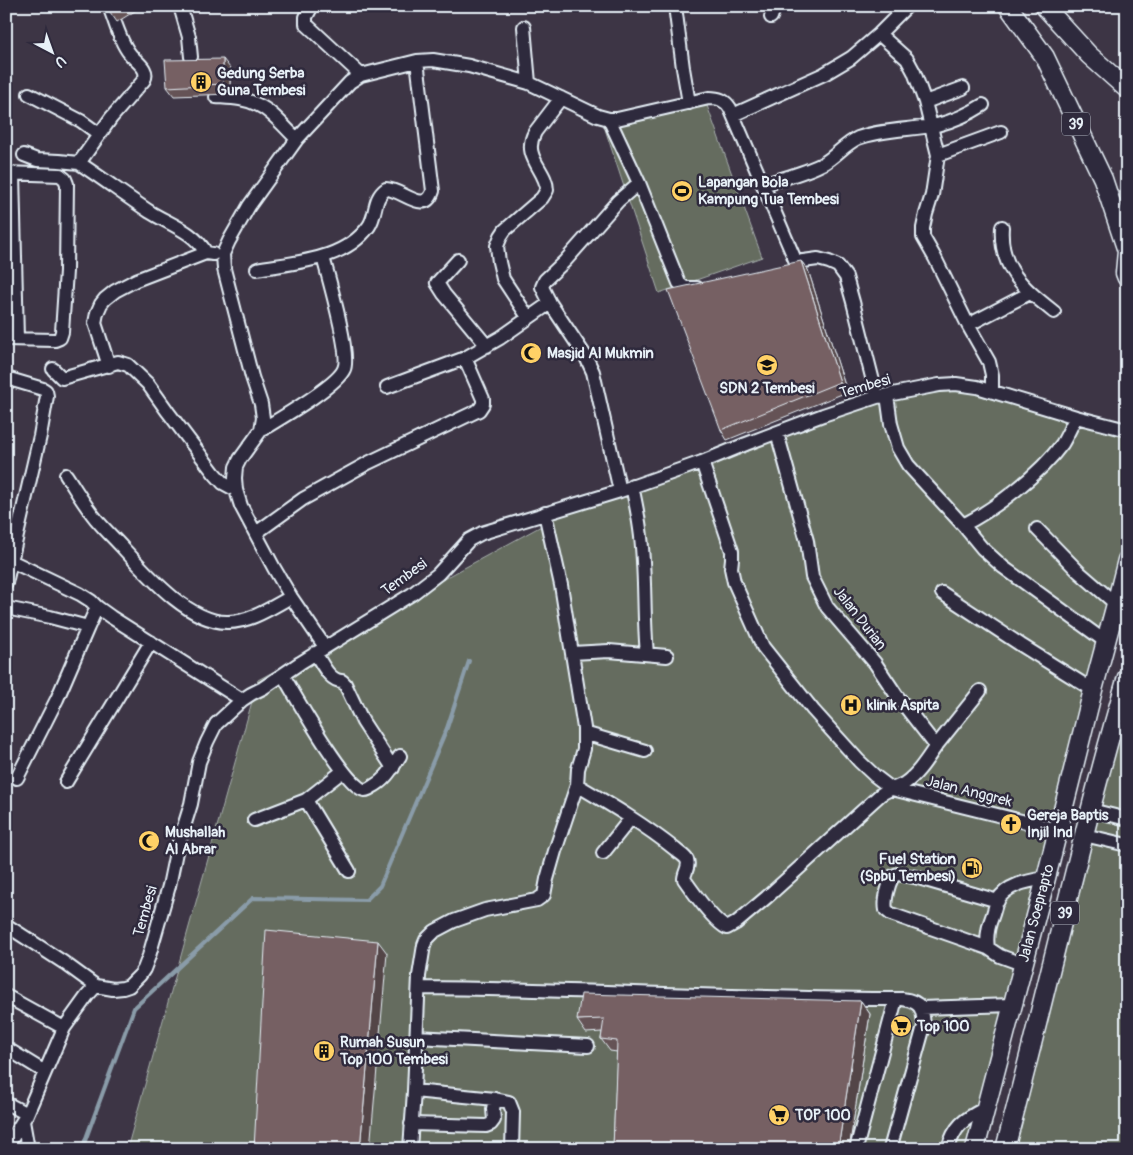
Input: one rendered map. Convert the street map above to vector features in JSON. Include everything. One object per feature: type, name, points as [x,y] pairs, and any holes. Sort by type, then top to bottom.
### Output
[{"type":"highway","name":"39","points":[[1008,6],[1045,57],[1103,179],[1127,250],[1125,273],[1127,278]]},
{"type":"highway","points":[[1044,6],[1089,55],[1127,89]]},
{"type":"highway","name":"Jalan Soeprapto","points":[[975,1149],[1127,560]]},
{"type":"highway","name":"Jalan Soeprapto","points":[[1005,1149],[1084,835],[1125,687]]},
{"type":"street","points":[[79,163],[99,134],[144,80],[146,75],[141,65],[129,53],[122,40],[109,6]]},
{"type":"street","points":[[180,6],[192,57]]},
{"type":"street","points":[[312,6],[306,17],[306,24],[360,75]]},
{"type":"street","points":[[675,6],[689,102]]},
{"type":"street","points":[[733,115],[824,74],[850,58],[879,34],[907,6]]},
{"type":"street","points":[[524,27],[529,83]]},
{"type":"street","points":[[879,34],[907,59],[925,102],[938,155],[932,195],[923,228],[923,237],[989,362],[992,375],[992,391]]},
{"type":"street","points":[[262,430],[261,404],[252,377],[224,269],[223,254],[249,206],[297,139],[350,82],[360,75],[417,61],[433,60],[469,66],[529,83],[598,116],[609,119],[617,119],[709,98],[721,99],[728,104],[733,115],[763,185],[792,263],[818,259],[838,266],[846,277],[898,448],[908,465],[982,548],[1003,567],[1106,642]]},
{"type":"street","points":[[257,269],[323,257],[351,244],[369,226],[380,195],[386,188],[421,202],[426,201],[431,196],[433,191],[417,61]]},
{"type":"street","points":[[925,102],[963,88]]},
{"type":"street","points":[[29,94],[81,121],[99,134]]},
{"type":"street","points":[[216,97],[237,98],[258,104],[297,139]]},
{"type":"street","points":[[528,318],[503,279],[498,262],[497,246],[505,230],[542,198],[547,190],[546,182],[531,152],[531,143],[535,132],[561,98]]},
{"type":"street","points":[[763,185],[809,170],[834,156],[856,139],[874,133],[930,126],[972,112],[983,105]]},
{"type":"street","points":[[609,119],[639,183],[679,283],[688,289],[707,285]]},
{"type":"street","points":[[938,155],[1001,132]]},
{"type":"street","points":[[24,155],[37,160],[79,163],[152,213],[186,233],[197,241],[206,253]]},
{"type":"street","points":[[10,173],[60,175],[68,184],[66,271],[62,332],[60,338],[55,340],[11,339],[10,173]]},
{"type":"street","points":[[620,491],[593,372],[577,342],[550,303],[542,287],[545,280],[618,201],[639,183]]},
{"type":"street","points":[[1002,226],[1001,240],[1011,271],[1030,293],[1054,312]]},
{"type":"street","points":[[109,366],[95,323],[97,313],[105,299],[115,291],[136,280],[206,253],[223,254]]},
{"type":"street","points":[[323,257],[340,324],[345,354],[345,368],[336,380],[262,430],[236,467],[236,490],[241,506],[320,650],[331,677],[345,684],[363,722],[393,768]]},
{"type":"street","points":[[458,260],[436,283],[487,346]]},
{"type":"street","points":[[968,325],[1030,293]]},
{"type":"street","points":[[387,387],[465,358],[500,338],[550,303]]},
{"type":"street","points":[[256,533],[304,499],[368,463],[479,410],[483,404],[483,399],[465,358]]},
{"type":"street","points":[[53,369],[62,378],[118,362],[128,365],[148,384],[214,473],[223,483],[236,490]]},
{"type":"street","points":[[6,378],[43,389],[46,391],[47,396],[40,436],[8,561],[6,583]]},
{"type":"street","name":"Tembesi","points":[[96,986],[113,989],[124,988],[135,981],[144,969],[169,886],[200,762],[216,724],[242,700],[427,584],[469,540],[482,533],[620,491],[777,434],[823,415],[882,396],[939,385],[956,384],[977,387],[1076,417],[1127,430]]},
{"type":"street","points":[[963,525],[986,512],[1039,469],[1062,443],[1076,417]]},
{"type":"street","name":"Jalan Durian","points":[[777,434],[807,541],[812,577],[827,606],[875,663],[897,696],[936,746]]},
{"type":"street","name":"Jalan Anggrek","points":[[702,462],[732,551],[734,582],[763,647],[813,710],[859,761],[892,788],[1058,830]]},
{"type":"street","points":[[66,475],[96,519],[153,581],[196,613],[214,621],[241,621],[291,597]]},
{"type":"street","points":[[632,486],[640,529],[648,654]]},
{"type":"street","points":[[410,1149],[420,960],[424,944],[435,931],[454,921],[485,910],[537,900],[544,895],[555,852],[577,785],[578,769],[584,750],[584,733],[561,585],[545,513]]},
{"type":"street","points":[[1037,529],[1079,572],[1116,604]]},
{"type":"street","points":[[8,561],[80,594],[111,618],[242,700]]},
{"type":"street","points":[[942,593],[1093,690]]},
{"type":"street","points":[[17,778],[65,681],[97,606]]},
{"type":"street","points":[[8,608],[88,628]]},
{"type":"street","points":[[66,782],[151,642]]},
{"type":"street","points":[[572,652],[609,652],[667,656]]},
{"type":"street","points":[[283,675],[317,734],[343,771],[358,787],[366,790],[376,785],[387,776],[400,756]]},
{"type":"street","points":[[577,785],[631,818],[686,858],[688,865],[684,879],[716,920],[728,928],[768,897],[880,795],[907,782],[917,772],[980,691]]},
{"type":"street","points":[[584,733],[645,751]]},
{"type":"street","points":[[254,820],[306,800],[343,771]]},
{"type":"street","points":[[306,800],[349,871]]},
{"type":"street","points":[[1091,810],[1127,819]]},
{"type":"street","points":[[604,853],[631,818]]},
{"type":"street","points":[[1084,835],[1127,845]]},
{"type":"street","points":[[998,901],[898,874],[893,876],[891,880],[886,910],[891,914],[988,948],[1000,956],[1022,964]]},
{"type":"street","points":[[988,948],[988,931],[998,901],[1013,886],[1022,882],[1046,878]]},
{"type":"street","points":[[6,925],[96,986],[64,1028],[25,1118],[6,1148]]},
{"type":"street","points":[[419,988],[487,988],[744,997],[896,999],[912,1001],[921,1008],[923,1017],[922,1034],[890,1149]]},
{"type":"street","points":[[6,996],[64,1028]]},
{"type":"street","points":[[856,1149],[896,999]]},
{"type":"street","points":[[921,1008],[1012,1005]]},
{"type":"street","points":[[416,1037],[588,1046]]},
{"type":"street","points":[[6,1048],[45,1072]]},
{"type":"street","points":[[414,1091],[509,1102],[514,1112],[512,1149]]},
{"type":"street","points":[[412,1124],[486,1126],[494,1120],[493,1109],[495,1099]]},
{"type":"street","points":[[6,1103],[25,1118],[28,1149]]},
{"type":"street","points":[[948,1149],[956,1129],[971,1116],[984,1109]]},
{"type":"green space","name":"Lapangan Bola Kampung Tua Tembesi","points":[[705,100],[762,257],[659,293],[604,126]]},
{"type":"green space","points":[[955,385],[1127,433],[1127,523],[969,1149],[127,1149],[258,680],[615,486],[871,397]]},
{"type":"green space","points":[[1127,645],[1127,1149],[996,1149],[1116,690]]},
{"type":"building","points":[[108,6],[120,6],[110,12]]},
{"type":"building","points":[[223,59],[223,84],[167,87],[165,60]]},
{"type":"building","points":[[801,261],[840,382],[721,430],[668,290]]},
{"type":"building","name":"Rumah Susun Top 100 Tembesi","points":[[266,930],[378,941],[360,1149],[254,1149]]},
{"type":"building","points":[[581,994],[861,1001],[838,1149],[613,1149],[617,1041],[601,1039],[604,1019],[577,1020]]},
{"type":"waterway","points":[[82,1149],[134,1008],[253,898],[366,900],[380,886],[447,728],[469,661]]},
{"type":"place","name":"Gedung Serba Guna Tembesi","points":[[201,82]]},
{"type":"place","name":"Lapangan Bola Kampung Tua Tembesi","points":[[682,191]]},
{"type":"place","name":"Masjid Al Mukmin","points":[[531,353]]},
{"type":"place","name":"SDN 2 Tembesi","points":[[767,365]]},
{"type":"place","name":"klinik Aspita","points":[[851,705]]},
{"type":"place","name":"Gereja Baptis Injil Ind","points":[[1011,824]]},
{"type":"place","name":"Mushallah Al Abrar","points":[[149,841]]},
{"type":"place","name":"Fuel Station (Spbu Tembesi)","points":[[972,868]]},
{"type":"place","name":"Top 100","points":[[901,1026]]},
{"type":"place","name":"Rumah Susun Top 100 Tembesi","points":[[324,1051]]},
{"type":"place","name":"TOP 100","points":[[779,1115]]}]
